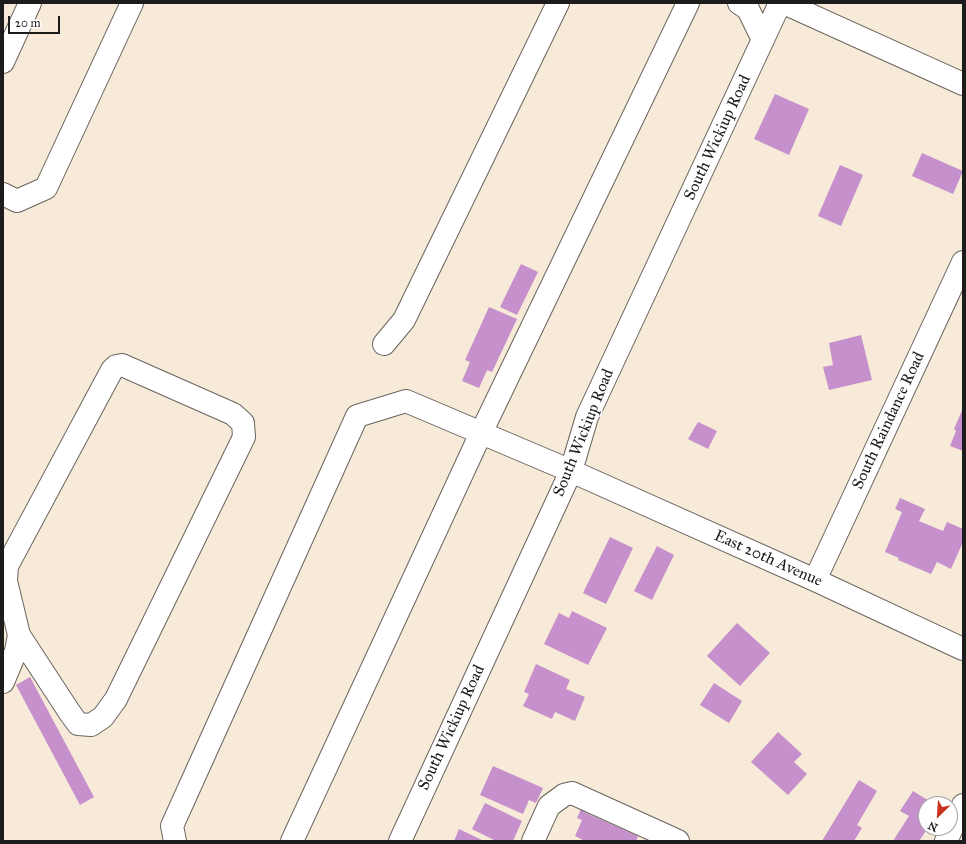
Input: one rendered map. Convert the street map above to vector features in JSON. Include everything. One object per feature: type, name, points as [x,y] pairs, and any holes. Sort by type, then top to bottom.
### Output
[{"type":"street","points":[[3,62],[30,3]]},
{"type":"street","points":[[3,194],[18,200],[46,188],[132,3]]},
{"type":"street","points":[[384,344],[404,320],[558,3]]},
{"type":"street","points":[[292,841],[481,433],[688,3]]},
{"type":"street","points":[[739,3],[748,9],[763,40]]},
{"type":"street","name":"South Wickiup Road","points":[[400,841],[571,471],[587,417],[780,3]]},
{"type":"street","points":[[784,3],[963,84]]},
{"type":"street","name":"South Raindance Road","points":[[815,580],[963,262]]},
{"type":"street","points":[[3,682],[16,651],[19,635],[6,581],[7,566],[112,370],[116,366],[122,365],[233,414],[243,423],[244,437],[116,699],[103,717],[91,725],[78,724],[19,635]]},
{"type":"street","name":"East 20th Avenue","points":[[175,841],[172,826],[357,416],[406,401],[571,471],[815,580],[963,649]]},
{"type":"street","points":[[533,841],[549,806],[564,795],[572,793],[673,840]]},
{"type":"street","points":[[946,841],[963,805]]},
{"type":"building","points":[[775,94],[809,109],[789,155],[754,139]]},
{"type":"building","points":[[922,153],[963,171],[953,194],[912,176]]},
{"type":"building","points":[[840,165],[863,175],[841,226],[818,216]]},
{"type":"building","points":[[521,264],[538,272],[517,315],[500,307]]},
{"type":"building","points":[[489,307],[517,319],[492,372],[487,370],[479,388],[462,381],[470,362],[465,360]]},
{"type":"building","points":[[861,335],[872,380],[829,390],[823,367],[833,365],[829,343]]},
{"type":"building","points":[[963,408],[963,451],[950,446],[956,431],[954,429]]},
{"type":"building","points":[[698,422],[717,431],[708,449],[688,439]]},
{"type":"building","points":[[900,498],[925,509],[919,521],[943,531],[947,522],[963,529],[963,542],[951,569],[937,562],[931,574],[898,560],[899,558],[885,552],[902,512],[895,509]]},
{"type":"building","points":[[610,537],[633,548],[606,604],[583,593]]},
{"type":"building","points":[[657,546],[674,555],[652,600],[634,591]]},
{"type":"building","points":[[572,611],[607,628],[588,665],[544,644],[559,613],[569,618]]},
{"type":"building","points":[[737,623],[770,653],[740,686],[707,656]]},
{"type":"building","points":[[536,664],[570,680],[566,689],[585,697],[575,721],[555,712],[552,719],[523,706],[529,694],[524,692]]},
{"type":"building","points":[[30,677],[94,797],[80,805],[16,685]]},
{"type":"building","points":[[714,683],[742,701],[729,723],[700,705]]},
{"type":"building","points":[[778,732],[802,754],[794,762],[807,774],[788,795],[751,762]]},
{"type":"building","points":[[493,766],[543,788],[536,803],[529,800],[523,814],[480,795]]},
{"type":"building","points":[[859,780],[877,791],[857,825],[862,828],[854,841],[822,841]]},
{"type":"building","points":[[913,791],[921,796],[918,796],[918,836],[922,836],[919,841],[893,841],[909,816],[900,811]]},
{"type":"building","points":[[485,803],[522,821],[513,841],[496,841],[472,829]]},
{"type":"building","points":[[581,809],[585,811],[584,812],[638,836],[636,841],[585,841],[575,836],[582,820],[577,818]]},
{"type":"building","points":[[459,829],[484,841],[454,841]]}]
